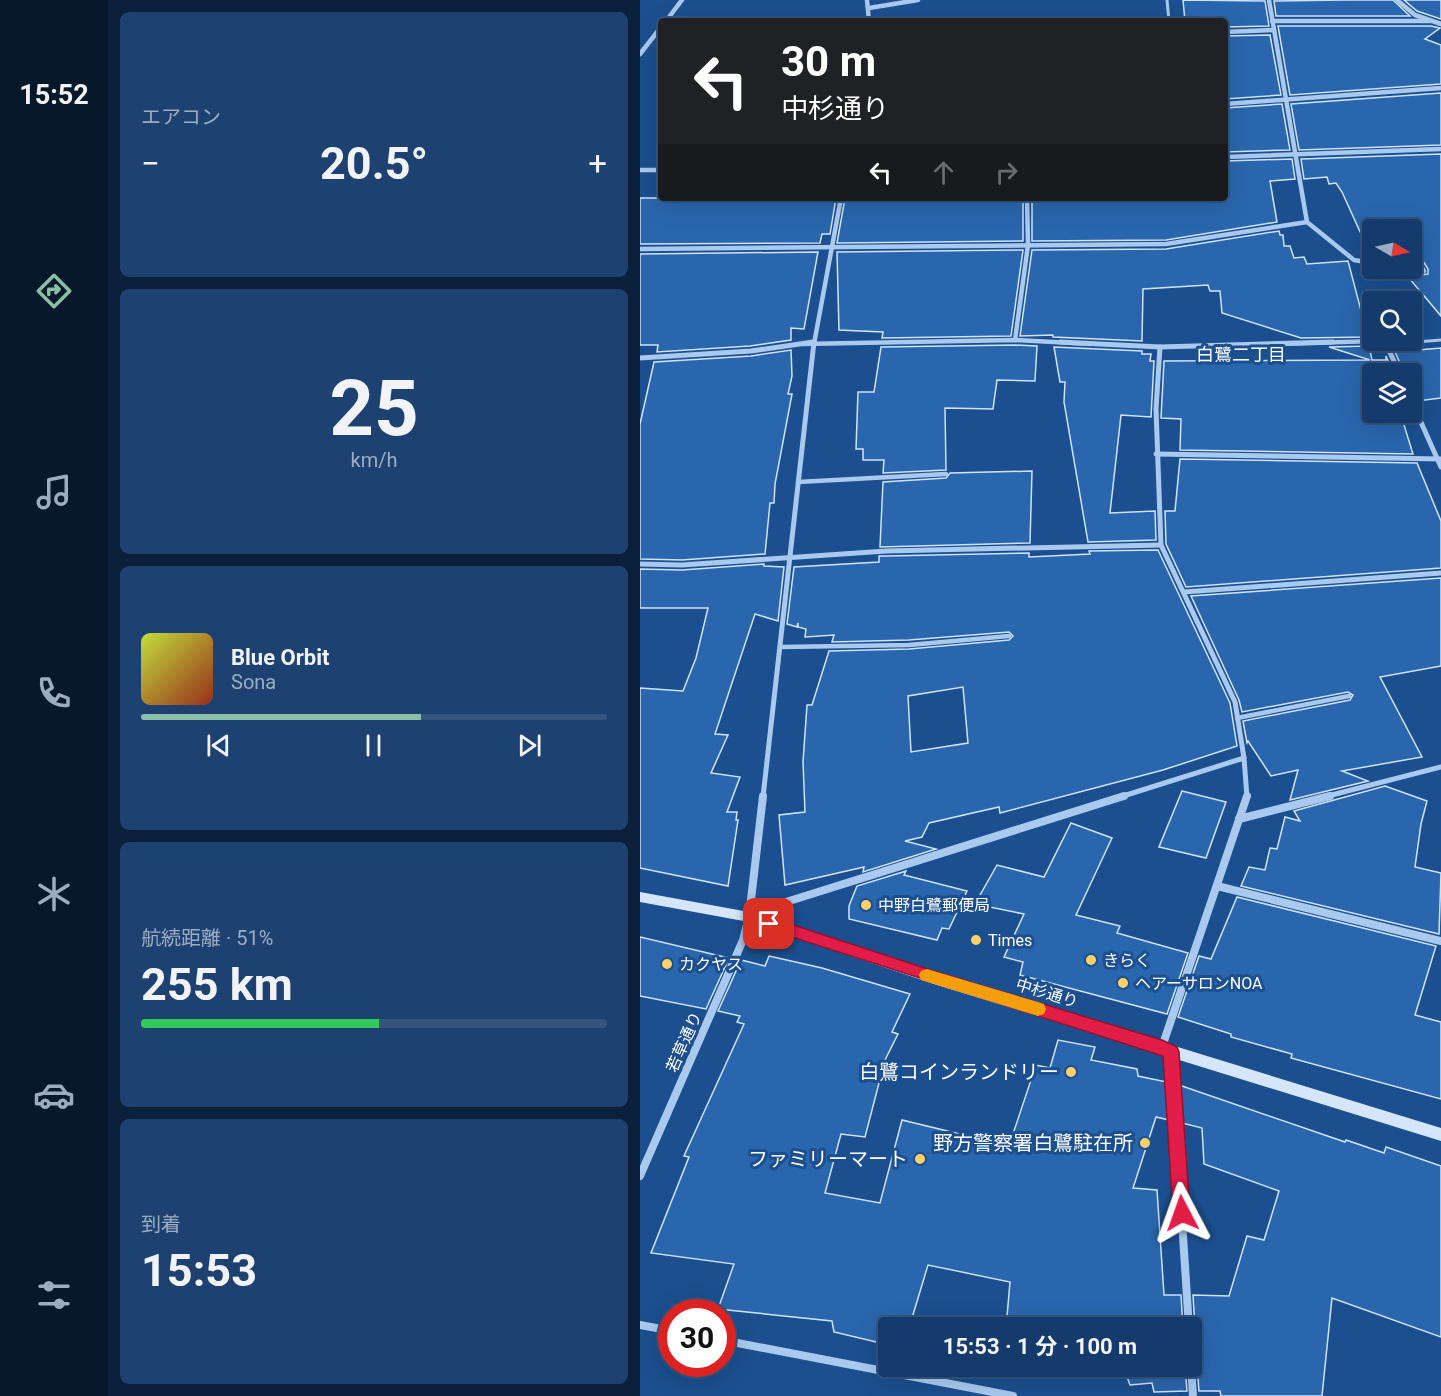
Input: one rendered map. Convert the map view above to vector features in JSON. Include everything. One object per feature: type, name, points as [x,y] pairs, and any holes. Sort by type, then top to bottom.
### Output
[{"type":"main road","name":"中杉通り","points":[[640,897],[749,917],[934,978],[1441,1135]]},
{"type":"street","points":[[668,18],[682,0]]},
{"type":"street","points":[[867,0],[869,18]]},
{"type":"street","points":[[869,8],[918,0]]},
{"type":"street","points":[[1269,0],[1307,222],[1354,260],[1362,261]]},
{"type":"street","points":[[1397,0],[1415,15],[1441,24]]},
{"type":"street","points":[[1272,21],[1431,21]]},
{"type":"street","points":[[1228,32],[1274,30]]},
{"type":"street","points":[[640,54],[658,31]]},
{"type":"street","points":[[1228,104],[1441,88]]},
{"type":"street","points":[[1228,157],[1441,149]]},
{"type":"street","points":[[640,170],[658,170]]},
{"type":"street","name":"若草通り","points":[[640,1176],[743,940],[749,917],[814,342],[830,246],[840,201]]},
{"type":"street","points":[[1015,340],[1028,244],[1027,201]]},
{"type":"street","points":[[640,249],[1166,244],[1307,222]]},
{"type":"street","points":[[640,358],[751,351],[814,342],[1015,340],[1160,347],[1362,341]]},
{"type":"street","points":[[1160,347],[1156,454],[1161,545],[1235,702],[1244,758],[1247,798],[1166,1050],[1188,1317]]},
{"type":"street","points":[[1422,423],[1441,467]]},
{"type":"street","points":[[1156,454],[1438,459]]},
{"type":"street","points":[[640,564],[682,565],[791,556],[991,548],[1161,545]]},
{"type":"street","points":[[1184,592],[1441,573]]},
{"type":"street","points":[[749,917],[786,902],[994,835],[1244,758]]},
{"type":"street","points":[[1239,819],[1441,767]]},
{"type":"street","points":[[1217,886],[1441,941]]},
{"type":"street","points":[[640,1325],[658,1328]]},
{"type":"street","points":[[736,1343],[1013,1396]]},
{"type":"street","points":[[1192,1377],[1193,1396]]},
{"type":"lane","points":[[1167,0],[1169,18]]},
{"type":"lane","points":[[1422,341],[1441,340]]},
{"type":"lane","points":[[798,482],[946,474]]},
{"type":"lane","points":[[781,647],[909,645],[1009,636]]},
{"type":"lane","points":[[1237,718],[1349,696]]},
{"type":"building","points":[[1183,0],[1265,1],[1269,26],[1228,27],[1228,18],[1185,18]]},
{"type":"building","points":[[1393,0],[1410,16],[1276,16],[1274,1]]},
{"type":"building","points":[[1404,0],[1441,0],[1441,19],[1417,11]]},
{"type":"building","points":[[1278,26],[1431,26],[1440,28],[1425,39],[1441,45],[1441,84],[1290,95]]},
{"type":"building","points":[[1270,35],[1281,95],[1228,99],[1228,36]]},
{"type":"building","points":[[1441,93],[1441,145],[1299,150],[1291,104]]},
{"type":"building","points":[[1282,104],[1290,150],[1228,152],[1228,108]]},
{"type":"building","points":[[1441,154],[1441,316],[1410,279],[1422,279],[1422,275],[1428,274],[1428,269],[1422,259],[1422,219],[1362,219],[1362,236],[1336,183],[1329,184],[1327,177],[1304,179],[1301,159]]},
{"type":"building","points":[[1292,159],[1295,179],[1270,181],[1277,222],[1166,240],[1032,241],[1032,201],[1228,201],[1228,161]]},
{"type":"building","points":[[640,198],[658,198],[658,201],[836,201],[830,234],[822,234],[820,243],[640,244]]},
{"type":"building","points":[[844,201],[1023,201],[1023,241],[837,243]]},
{"type":"building","points":[[1279,231],[1280,235],[1283,235],[1284,246],[1290,246],[1294,258],[1304,257],[1307,264],[1348,261],[1362,314],[1362,337],[1301,338],[1222,313],[1220,291],[1210,291],[1208,285],[1143,289],[1142,341],[1053,337],[1053,335],[1020,336],[1032,250],[1166,249]]},
{"type":"building","points":[[1023,250],[1011,336],[882,338],[883,332],[839,330],[837,252]]},
{"type":"building","points":[[818,252],[804,329],[791,328],[791,340],[750,346],[657,352],[658,345],[640,345],[640,254]]},
{"type":"building","points":[[1037,346],[1035,381],[997,380],[993,409],[945,408],[946,470],[883,473],[884,460],[863,460],[863,449],[856,449],[858,392],[874,392],[881,347]]},
{"type":"building","points":[[1362,346],[1362,351],[1370,351],[1372,360],[1386,360],[1386,356],[1389,363],[1362,363],[1362,423],[1403,423],[1413,454],[1180,450],[1181,419],[1161,418],[1164,361],[1370,360],[1329,347]]},
{"type":"building","points":[[1054,347],[1142,351],[1142,354],[1151,354],[1150,361],[1154,361],[1151,417],[1121,415],[1110,513],[1155,511],[1156,540],[1088,542],[1064,402],[1065,382],[1060,382]]},
{"type":"building","points":[[1441,348],[1441,398],[1422,400],[1422,363],[1400,363],[1395,352]]},
{"type":"building","points":[[791,350],[792,376],[788,394],[792,394],[775,484],[774,503],[770,503],[765,554],[682,560],[640,559],[640,424],[654,362],[751,356]]},
{"type":"building","points":[[1180,459],[1417,463],[1441,521],[1441,568],[1186,587],[1166,544],[1165,511],[1175,511]]},
{"type":"building","points":[[1032,471],[1030,543],[880,547],[883,482],[946,478],[950,473]]},
{"type":"building","points":[[1158,550],[1230,703],[1237,746],[1163,770],[1000,813],[999,807],[929,823],[922,837],[905,841],[936,849],[863,872],[864,867],[785,885],[779,815],[805,812],[803,762],[807,705],[812,705],[829,651],[909,649],[1009,640],[1013,636],[1009,632],[909,640],[832,642],[834,635],[805,637],[806,629],[798,627],[798,623],[797,627],[787,624],[794,567],[879,562],[879,556],[1029,553],[1029,557],[1090,554],[1089,551]],"holes":[[[963,687],[968,743],[911,752],[908,696]]]},
{"type":"building","points":[[764,564],[764,566],[784,567],[778,621],[755,614],[715,734],[728,735],[711,773],[740,777],[727,812],[737,812],[736,820],[738,820],[728,886],[640,868],[640,688],[683,691],[696,658],[708,608],[640,608],[640,569],[682,570]]},
{"type":"building","points":[[1441,578],[1441,666],[1380,677],[1422,757],[1342,771],[1368,781],[1290,800],[1298,770],[1271,776],[1248,741],[1247,743],[1243,721],[1350,700],[1353,695],[1348,692],[1242,712],[1239,700],[1191,596]]},
{"type":"building","points":[[1385,786],[1427,801],[1415,867],[1441,873],[1439,934],[1241,886],[1249,867],[1265,870],[1270,848],[1277,849],[1285,817],[1300,821],[1294,811]]},
{"type":"building","points":[[1182,791],[1226,802],[1206,858],[1159,847]]},
{"type":"building","points":[[1071,823],[1112,838],[1076,915],[1120,926],[1117,933],[1188,953],[1167,1014],[1020,975],[1023,962],[1004,957],[1024,914],[975,904],[997,865],[1044,877]]},
{"type":"building","points":[[906,871],[904,875],[967,891],[949,929],[942,928],[937,940],[849,919],[849,906],[857,886]]},
{"type":"building","points":[[1237,897],[1436,946],[1415,1015],[1441,1022],[1441,1099],[1291,1058],[1292,1054],[1231,1037],[1231,1034],[1178,1017],[1199,956],[1211,959]]},
{"type":"building","points":[[640,937],[729,958],[706,1009],[640,996]]},
{"type":"building","points":[[769,956],[822,968],[910,994],[892,1032],[898,1034],[885,1060],[865,1137],[841,1134],[825,1193],[880,1203],[902,1120],[1009,1146],[1036,1065],[1050,1068],[1058,1040],[1095,1047],[1091,1060],[1137,1069],[1138,1076],[1167,1082],[1169,1120],[1156,1117],[1133,1188],[1157,1190],[1164,1295],[1181,1295],[1182,1317],[1007,1317],[1010,1282],[928,1265],[912,1317],[878,1317],[878,1342],[834,1332],[832,1321],[736,1311],[736,1299],[722,1299],[734,1264],[651,1253],[689,1157],[684,1156],[744,1024],[737,1022],[740,1016],[718,1011],[741,960],[765,966]]},
{"type":"building","points":[[1179,1085],[1345,1142],[1346,1140],[1384,1153],[1386,1147],[1441,1166],[1441,1337],[1332,1298],[1322,1396],[1221,1396],[1220,1391],[1199,1391],[1198,1377],[1202,1377],[1202,1317],[1194,1317],[1193,1295],[1229,1296],[1247,1236],[1264,1240],[1279,1191],[1204,1164],[1202,1128],[1182,1123]]},
{"type":"building","points":[[1127,1377],[1186,1377],[1187,1391],[1154,1392],[1152,1383],[1130,1385]]},
{"type":"slow traffic","points":[[927,975],[1038,1009]]},
{"type":"place","name":"中野白鷺郵便局","points":[[866,905]]},
{"type":"place","name":"Times","points":[[976,940]]},
{"type":"place","name":"きらく","points":[[1091,960]]},
{"type":"place","name":"カクヤス","points":[[667,964]]},
{"type":"place","name":"ヘアーサロンNOA","points":[[1123,983]]},
{"type":"place","name":"白鷺コインランドリー","points":[[1071,1072]]},
{"type":"place","name":"野方警察署白鷺駐在所","points":[[1145,1143]]},
{"type":"place","name":"ファミリーマート","points":[[920,1159]]},
{"type":"district","name":"白鷺二丁目","points":[[1241,354]]},
{"type":"route","points":[[769,924],[934,978],[1162,1047],[1171,1052],[1182,1213]]}]
